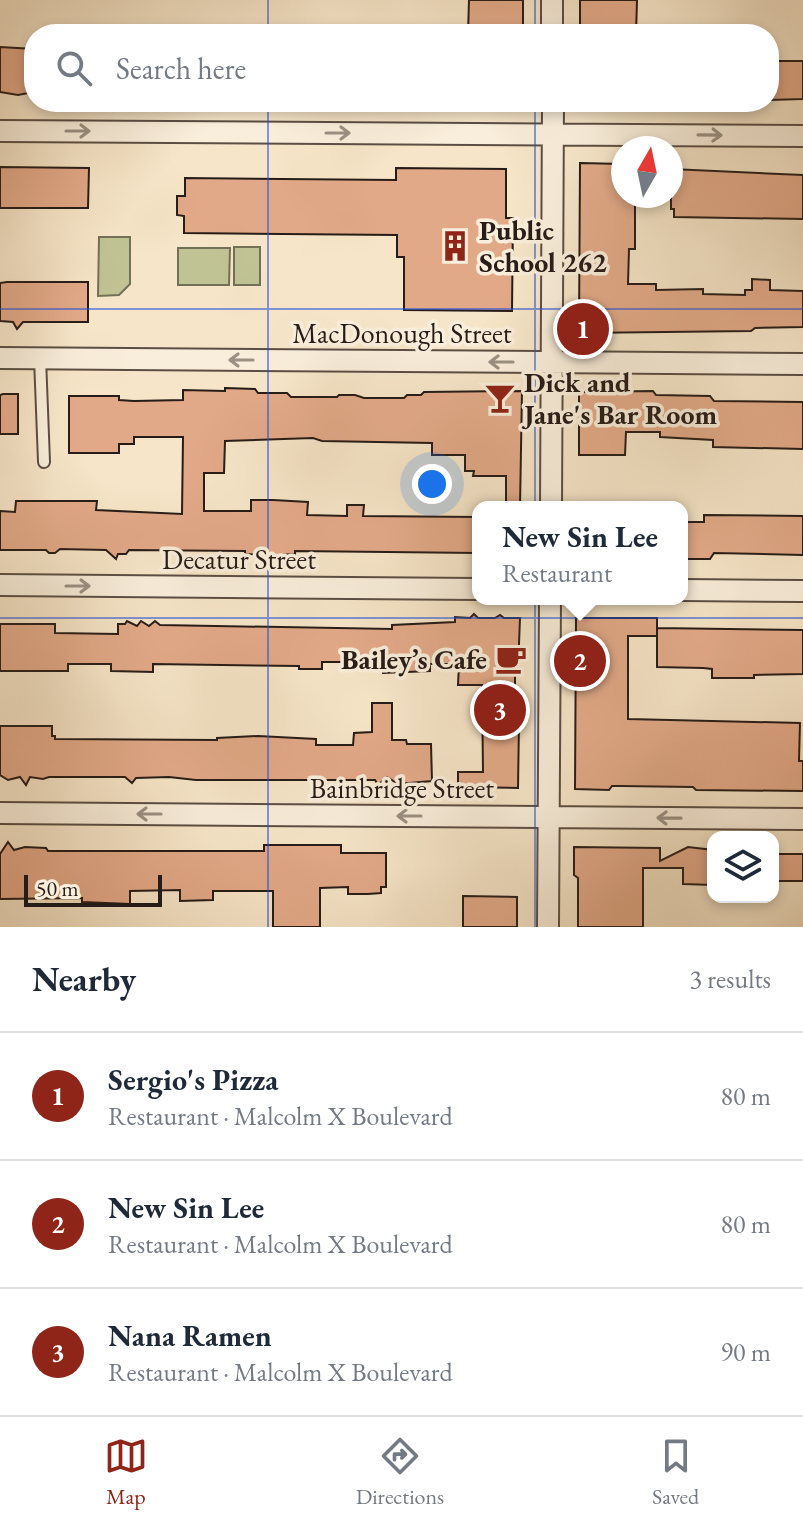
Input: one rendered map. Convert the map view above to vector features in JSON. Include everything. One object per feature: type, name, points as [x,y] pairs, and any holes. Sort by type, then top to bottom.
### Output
[{"type":"street","points":[[552,0],[552,24]]},
{"type":"street","points":[[551,501],[553,112]]},
{"type":"street","points":[[0,131],[803,136]]},
{"type":"street","name":"MacDonough Street","points":[[0,358],[803,364]]},
{"type":"street","name":"Decatur Street","points":[[0,585],[472,589]]},
{"type":"street","points":[[688,590],[803,591]]},
{"type":"street","points":[[548,927],[550,605]]},
{"type":"street","name":"Bainbridge Street","points":[[0,813],[803,819]]},
{"type":"lane","points":[[40,358],[44,462]]},
{"type":"green space","points":[[99,237],[130,237],[130,284],[119,295],[98,296]]},
{"type":"green space","points":[[234,247],[260,247],[260,285],[234,285]]},
{"type":"green space","points":[[178,248],[230,248],[229,285],[178,285]]},
{"type":"building","points":[[469,0],[523,0],[523,24],[468,24]]},
{"type":"building","points":[[580,0],[637,0],[636,24],[580,24]]},
{"type":"building","points":[[0,47],[24,48],[24,94],[0,92]]},
{"type":"building","points":[[779,61],[803,61],[803,99],[779,100]]},
{"type":"building","points":[[580,163],[611,164],[611,208],[635,208],[635,249],[629,249],[628,284],[656,284],[656,290],[703,289],[703,294],[745,295],[745,290],[752,290],[752,279],[770,280],[770,290],[803,291],[803,327],[755,328],[751,331],[579,333]]},
{"type":"building","points":[[0,167],[89,168],[88,208],[0,208]]},
{"type":"building","name":"Public School 262","points":[[396,168],[506,169],[506,218],[513,218],[512,311],[404,310],[404,257],[397,257],[397,235],[184,233],[184,216],[177,215],[177,196],[185,196],[185,178],[396,180]]},
{"type":"building","points":[[683,170],[803,175],[803,219],[674,217],[674,209],[671,209],[683,208]]},
{"type":"building","points":[[88,282],[88,322],[23,322],[17,329],[13,322],[0,321],[0,283]]},
{"type":"building","points":[[225,388],[255,389],[258,393],[287,393],[291,397],[355,395],[364,398],[404,398],[424,392],[522,391],[520,501],[506,501],[506,476],[473,476],[474,471],[465,471],[465,455],[432,455],[432,443],[322,441],[313,438],[225,441],[224,473],[204,473],[204,511],[251,511],[251,500],[273,500],[308,502],[307,515],[347,516],[347,505],[364,505],[363,516],[472,517],[472,553],[295,551],[295,554],[279,555],[245,554],[245,551],[129,550],[126,554],[118,554],[116,559],[106,550],[60,549],[49,553],[46,550],[0,550],[0,511],[15,512],[16,501],[97,501],[96,510],[182,514],[183,437],[134,437],[134,444],[119,444],[119,453],[69,453],[69,396],[119,396],[119,400],[134,401],[183,400],[183,390],[225,391]]},
{"type":"building","points":[[653,391],[656,395],[710,396],[714,401],[803,402],[803,449],[713,447],[713,440],[660,437],[660,432],[626,432],[625,455],[579,455],[579,392]]},
{"type":"building","points":[[18,394],[18,434],[0,434],[0,395]]},
{"type":"building","points":[[704,515],[803,516],[803,555],[714,553],[710,559],[688,559],[688,522],[704,522]]},
{"type":"building","points":[[474,614],[478,618],[500,615],[520,618],[518,669],[515,670],[515,703],[518,703],[519,722],[518,788],[458,787],[458,772],[483,772],[482,685],[458,685],[459,664],[430,664],[430,671],[383,673],[383,662],[322,662],[322,669],[153,664],[153,672],[111,671],[111,664],[68,664],[68,671],[0,671],[0,624],[55,624],[55,633],[118,634],[118,624],[127,621],[137,626],[141,621],[149,626],[155,621],[160,625],[392,629],[392,625],[455,622],[455,617],[470,618]]},
{"type":"building","points":[[576,618],[657,618],[657,636],[628,636],[628,719],[800,723],[799,761],[803,761],[803,791],[621,786],[612,786],[609,790],[575,789]]},
{"type":"building","points":[[657,628],[803,630],[803,674],[712,678],[712,669],[657,667]]},
{"type":"building","points":[[372,703],[392,703],[392,740],[406,740],[407,744],[431,744],[432,781],[398,784],[387,777],[378,785],[375,780],[196,780],[169,777],[136,778],[132,783],[125,777],[30,777],[26,785],[20,777],[8,780],[0,775],[0,726],[52,726],[55,739],[217,740],[258,736],[316,739],[316,745],[353,745],[354,733],[372,732]]},
{"type":"building","points":[[8,842],[14,850],[25,847],[46,848],[48,851],[264,851],[264,845],[341,845],[341,853],[386,853],[386,887],[381,887],[381,893],[368,894],[348,894],[348,887],[320,888],[320,927],[273,927],[273,891],[213,891],[213,900],[180,901],[180,890],[130,891],[130,904],[82,902],[82,898],[0,899],[0,854]]},
{"type":"building","points":[[574,847],[660,848],[660,861],[688,847],[707,849],[707,885],[683,884],[683,868],[643,868],[643,927],[578,927],[578,878],[574,875]]},
{"type":"building","points":[[779,854],[803,854],[803,881],[779,881]]},
{"type":"building","points":[[463,896],[517,897],[517,927],[463,927]]},
{"type":"place","name":"Public School 262","points":[[455,246]]},
{"type":"place","name":"Sergio's Pizza","points":[[583,329]]},
{"type":"place","name":"Dick and Jane's Bar Room","points":[[500,398]]},
{"type":"place","name":"Bailey’s Cafe","points":[[511,659]]},
{"type":"place","name":"New Sin Lee","points":[[580,661]]},
{"type":"place","name":"Nana Ramen","points":[[500,710]]}]
